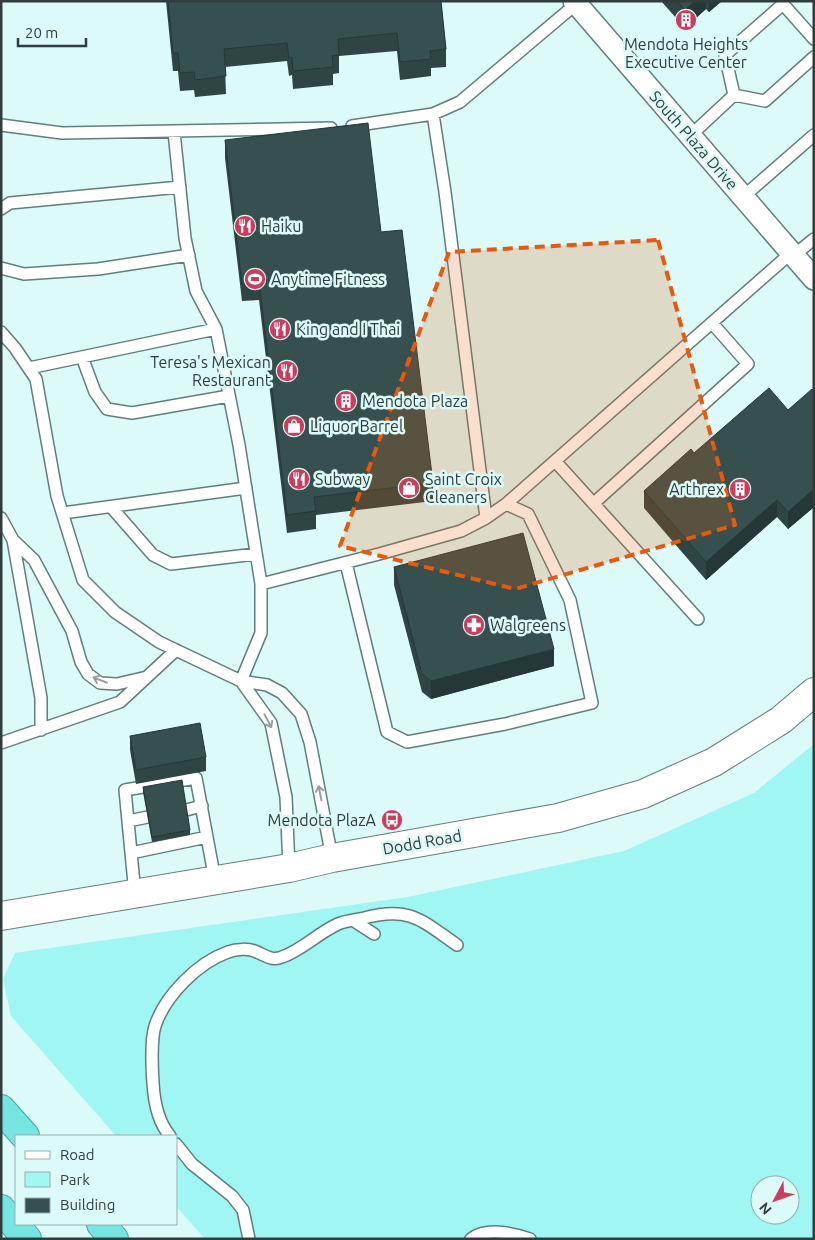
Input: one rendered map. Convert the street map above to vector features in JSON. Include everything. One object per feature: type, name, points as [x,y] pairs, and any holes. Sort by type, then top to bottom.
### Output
[{"type":"highway","points":[[1,1109],[24,1135]]},
{"type":"highway","points":[[1,1209],[27,1239]]},
{"type":"highway","points":[[102,1225],[114,1239]]},
{"type":"main road","name":"Dodd Road","points":[[1,916],[289,868],[332,858],[558,818],[643,794],[714,762],[781,720],[814,692]]},
{"type":"street","name":"South Plaza Drive","points":[[575,2],[814,279]]},
{"type":"lane","points":[[1,125],[62,133],[338,128],[433,114],[460,102],[575,2]]},
{"type":"lane","points":[[734,95],[725,55],[783,4],[814,40]]},
{"type":"lane","points":[[734,95],[765,100],[814,57]]},
{"type":"lane","points":[[690,136],[734,95]]},
{"type":"lane","points":[[433,114],[445,192],[486,518]]},
{"type":"lane","points":[[174,132],[189,255],[196,291],[216,329],[246,488],[261,584],[261,633],[241,681]]},
{"type":"lane","points":[[743,197],[814,135]]},
{"type":"lane","points":[[1,209],[10,203],[180,187]]},
{"type":"lane","points":[[261,584],[461,531],[486,518],[506,504],[792,254],[814,239]]},
{"type":"lane","points":[[1,268],[24,274],[42,273],[98,269],[189,255]]},
{"type":"lane","points":[[594,503],[748,364],[712,323]]},
{"type":"lane","points":[[29,368],[216,329]]},
{"type":"lane","points":[[1,332],[15,348],[36,379],[57,496],[83,580],[115,612],[159,642],[241,681],[266,685],[282,693],[301,714],[310,742],[332,858]]},
{"type":"lane","points":[[82,357],[94,392],[107,409],[132,413],[229,396]]},
{"type":"lane","points":[[555,461],[698,619]]},
{"type":"lane","points":[[63,513],[246,488]]},
{"type":"lane","points":[[346,563],[387,732],[407,742],[505,724],[592,703],[570,600],[528,514],[506,504]]},
{"type":"lane","points":[[111,507],[153,556],[171,564],[256,554]]},
{"type":"lane","points":[[1,518],[13,540],[34,560],[72,631],[81,662],[88,674],[100,683],[118,684],[147,677]]},
{"type":"lane","points":[[13,540],[41,698],[41,730]]},
{"type":"lane","points":[[1,743],[120,702],[176,650]]},
{"type":"lane","points":[[241,681],[271,723],[286,797],[289,868]]},
{"type":"lane","points":[[135,894],[125,790],[196,778],[215,880]]},
{"type":"lane","points":[[186,810],[202,806]]},
{"type":"lane","points":[[128,821],[148,817]]},
{"type":"lane","points":[[131,853],[208,837]]},
{"type":"lane","points":[[169,1135],[154,1101],[152,1067],[154,1028],[165,1005],[186,979],[206,964],[228,952],[245,949],[256,951],[267,958],[280,958],[338,924],[382,913],[406,914],[421,921],[457,945]]},
{"type":"lane","points":[[354,921],[374,934]]},
{"type":"lane","points":[[178,1146],[192,1164],[232,1196],[243,1210],[249,1239]]},
{"type":"lane","points":[[471,1239],[488,1232],[513,1233],[530,1239]]},
{"type":"highlighted area","points":[[658,240],[735,525],[515,589],[340,546],[449,252]]},
{"type":"green space","points":[[814,744],[814,1239],[205,1239],[178,1208],[178,1135],[115,1135],[11,1016],[3,979],[15,953],[408,897],[624,851],[754,793]]},
{"type":"building","points":[[168,1],[441,1],[446,49],[430,51],[431,59],[400,62],[397,33],[338,39],[339,55],[332,56],[333,67],[293,71],[292,57],[289,58],[287,43],[224,49],[226,76],[195,80],[194,72],[180,73],[178,53],[173,53]]},
{"type":"building","points":[[677,1],[695,1],[685,10]]},
{"type":"building","name":"Mendota Plaza","points":[[368,123],[381,232],[402,230],[433,483],[314,497],[316,511],[287,515],[259,282],[242,284],[225,140]]},
{"type":"building","name":"Arthrex","points":[[769,388],[788,410],[812,389],[814,391],[814,489],[788,512],[777,500],[706,562],[644,491],[691,449],[694,453]]},
{"type":"building","name":"Walgreens","points":[[523,533],[554,649],[431,681],[422,674],[394,567]]},
{"type":"building","points":[[200,723],[206,757],[136,770],[130,736]]},
{"type":"building","points":[[182,780],[190,830],[152,837],[143,787]]},
{"type":"place","name":"Mendota Heights Executive Center","points":[[686,20]]},
{"type":"place","name":"Haiku","points":[[245,226]]},
{"type":"place","name":"Anytime Fitness","points":[[255,279]]},
{"type":"place","name":"King and I Thai","points":[[280,329]]},
{"type":"place","name":"Teresa's Mexican Restaurant","points":[[287,371]]},
{"type":"place","name":"Mendota Plaza","points":[[346,401]]},
{"type":"place","name":"Liquor Barrel","points":[[294,426]]},
{"type":"place","name":"Subway","points":[[299,479]]},
{"type":"place","name":"Saint Croix Cleaners","points":[[409,488]]},
{"type":"place","name":"Arthrex","points":[[740,489]]},
{"type":"place","name":"Walgreens","points":[[474,625]]},
{"type":"place","name":"Mendota PlazA","points":[[392,820]]}]
